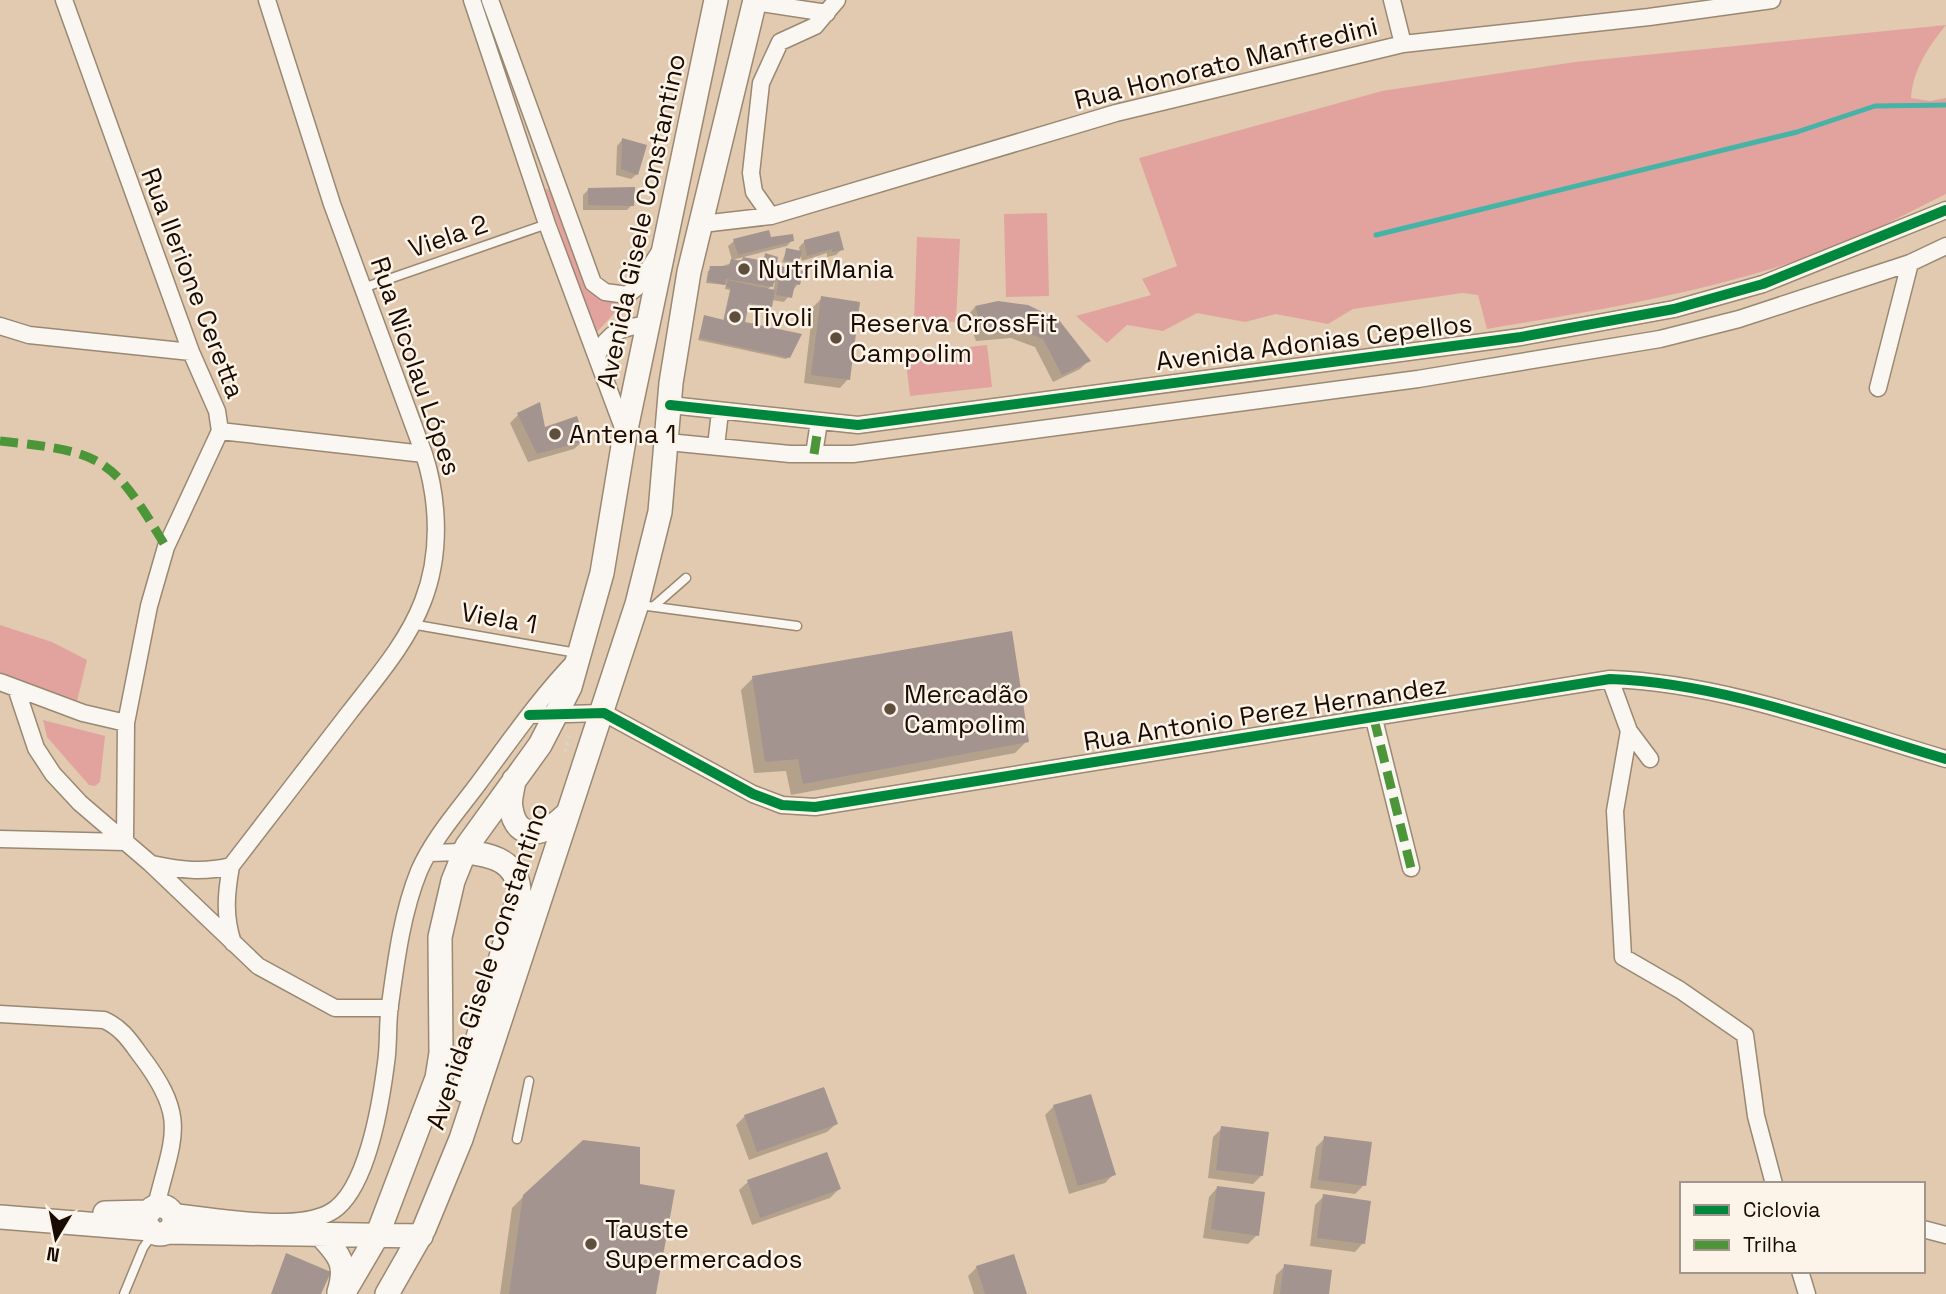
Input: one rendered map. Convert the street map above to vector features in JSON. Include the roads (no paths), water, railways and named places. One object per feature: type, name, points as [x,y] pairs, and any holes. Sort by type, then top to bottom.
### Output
[{"type":"main road","name":"Avenida Gisele Constantino","points":[[341,1294],[377,1236],[437,1078],[441,1053],[440,937],[463,852],[540,745],[558,714],[579,655],[602,573],[625,434],[717,0]]},
{"type":"main road","points":[[717,0],[754,1]]},
{"type":"main road","name":"Avenida Gisele Constantino","points":[[387,1294],[421,1236],[460,1142],[566,815],[646,605],[689,272],[754,1]]},
{"type":"main road","points":[[649,325],[659,331],[661,388],[663,399],[670,405]]},
{"type":"main road","points":[[515,777],[510,807],[516,821],[527,831],[541,833],[552,828],[566,815]]},
{"type":"main road","points":[[460,1142],[464,1079],[519,894],[514,869],[505,862],[463,852]]},
{"type":"main road","points":[[2,1217],[158,1221],[320,1234],[421,1236]]},
{"type":"main road","points":[[320,1234],[340,1256],[341,1294]]},
{"type":"street","name":"Rua Ilerione Ceretta","points":[[64,0],[191,352],[217,411],[220,431],[424,454]]},
{"type":"street","name":"Rua Nicolau Lópes","points":[[234,946],[226,921],[225,899],[231,866],[396,652],[422,603],[433,567],[434,486],[332,204],[267,0]]},
{"type":"street","points":[[471,0],[547,224],[625,434]]},
{"type":"street","points":[[490,0],[593,283],[605,292],[627,295],[636,288],[663,248]]},
{"type":"street","points":[[1392,0],[1403,44]]},
{"type":"street","name":"Rua Honorato Manfredini","points":[[702,224],[771,216],[1116,113],[1403,44],[1649,18],[1772,0]]},
{"type":"street","points":[[754,1],[832,6]]},
{"type":"street","points":[[771,216],[754,192],[751,173],[761,83],[780,42],[815,26],[832,6]]},
{"type":"street","name":"Avenida Adonias Cepellos","points":[[670,405],[858,425],[1521,337],[1661,312],[1763,284],[1946,210]]},
{"type":"street","name":"Avenida Adonias Cepellos","points":[[668,442],[814,454],[853,454],[1418,379],[1660,339],[1739,319],[1910,263],[1946,246]]},
{"type":"street","points":[[1878,388],[1910,263]]},
{"type":"street","points":[[597,356],[603,342],[614,331],[627,326],[649,325]]},
{"type":"street","points":[[0,326],[29,335],[191,352]]},
{"type":"street","points":[[716,446],[720,412]]},
{"type":"street","points":[[814,454],[819,422]]},
{"type":"street","points":[[125,842],[126,723],[149,606],[166,547],[220,431]]},
{"type":"street","name":"Avenida Gisele Constantino","points":[[158,1221],[304,1221],[331,1212],[342,1202],[360,1172],[375,1126],[387,1062],[390,1008],[408,902],[428,853],[529,715],[579,655]]},
{"type":"street","points":[[1610,679],[1629,731],[1650,760]]},
{"type":"street","name":"Rua Antonio Perez Hernandez","points":[[604,713],[753,794],[782,805],[815,807],[1610,679],[1654,681],[1703,691],[1946,759]]},
{"type":"street","points":[[0,682],[18,691],[83,713],[126,723]]},
{"type":"street","points":[[18,691],[36,748],[53,774],[79,803],[150,863],[234,946],[285,983],[335,1008],[390,1008]]},
{"type":"street","points":[[529,715],[604,713]]},
{"type":"street","points":[[1374,719],[1411,868]]},
{"type":"street","points":[[1629,731],[1615,811],[1623,957],[1680,990],[1745,1035],[1756,1116],[1773,1182]]},
{"type":"street","points":[[0,839],[125,842]]},
{"type":"street","points":[[428,853],[463,852]]},
{"type":"street","points":[[150,863],[181,871],[212,871],[231,866]]},
{"type":"street","points":[[0,1014],[104,1020],[119,1027],[159,1080],[174,1113],[175,1133],[158,1221]]},
{"type":"street","points":[[1925,1230],[1946,1235]]},
{"type":"street","points":[[1801,1273],[1807,1294]]},
{"type":"lane","name":"Viela 2","points":[[363,288],[547,224]]},
{"type":"lane","points":[[646,605],[686,578]]},
{"type":"lane","points":[[646,605],[797,625]]},
{"type":"lane","name":"Viela 1","points":[[411,624],[579,655]]},
{"type":"lane","points":[[517,1139],[529,1081]]},
{"type":"lane","points":[[124,1294],[158,1221]]},
{"type":"waterway","points":[[1376,235],[1797,132],[1875,106],[1946,105]]},
{"type":"place","name":"NutriMania","points":[[744,269]]},
{"type":"place","name":"Tivoli","points":[[735,317]]},
{"type":"place","name":"Reserva CrossFit Campolim","points":[[836,338]]},
{"type":"place","name":"Antena 1","points":[[555,434]]},
{"type":"place","name":"Mercadão Campolim","points":[[890,709]]},
{"type":"place","name":"Tauste Supermercados","points":[[591,1244]]}]
